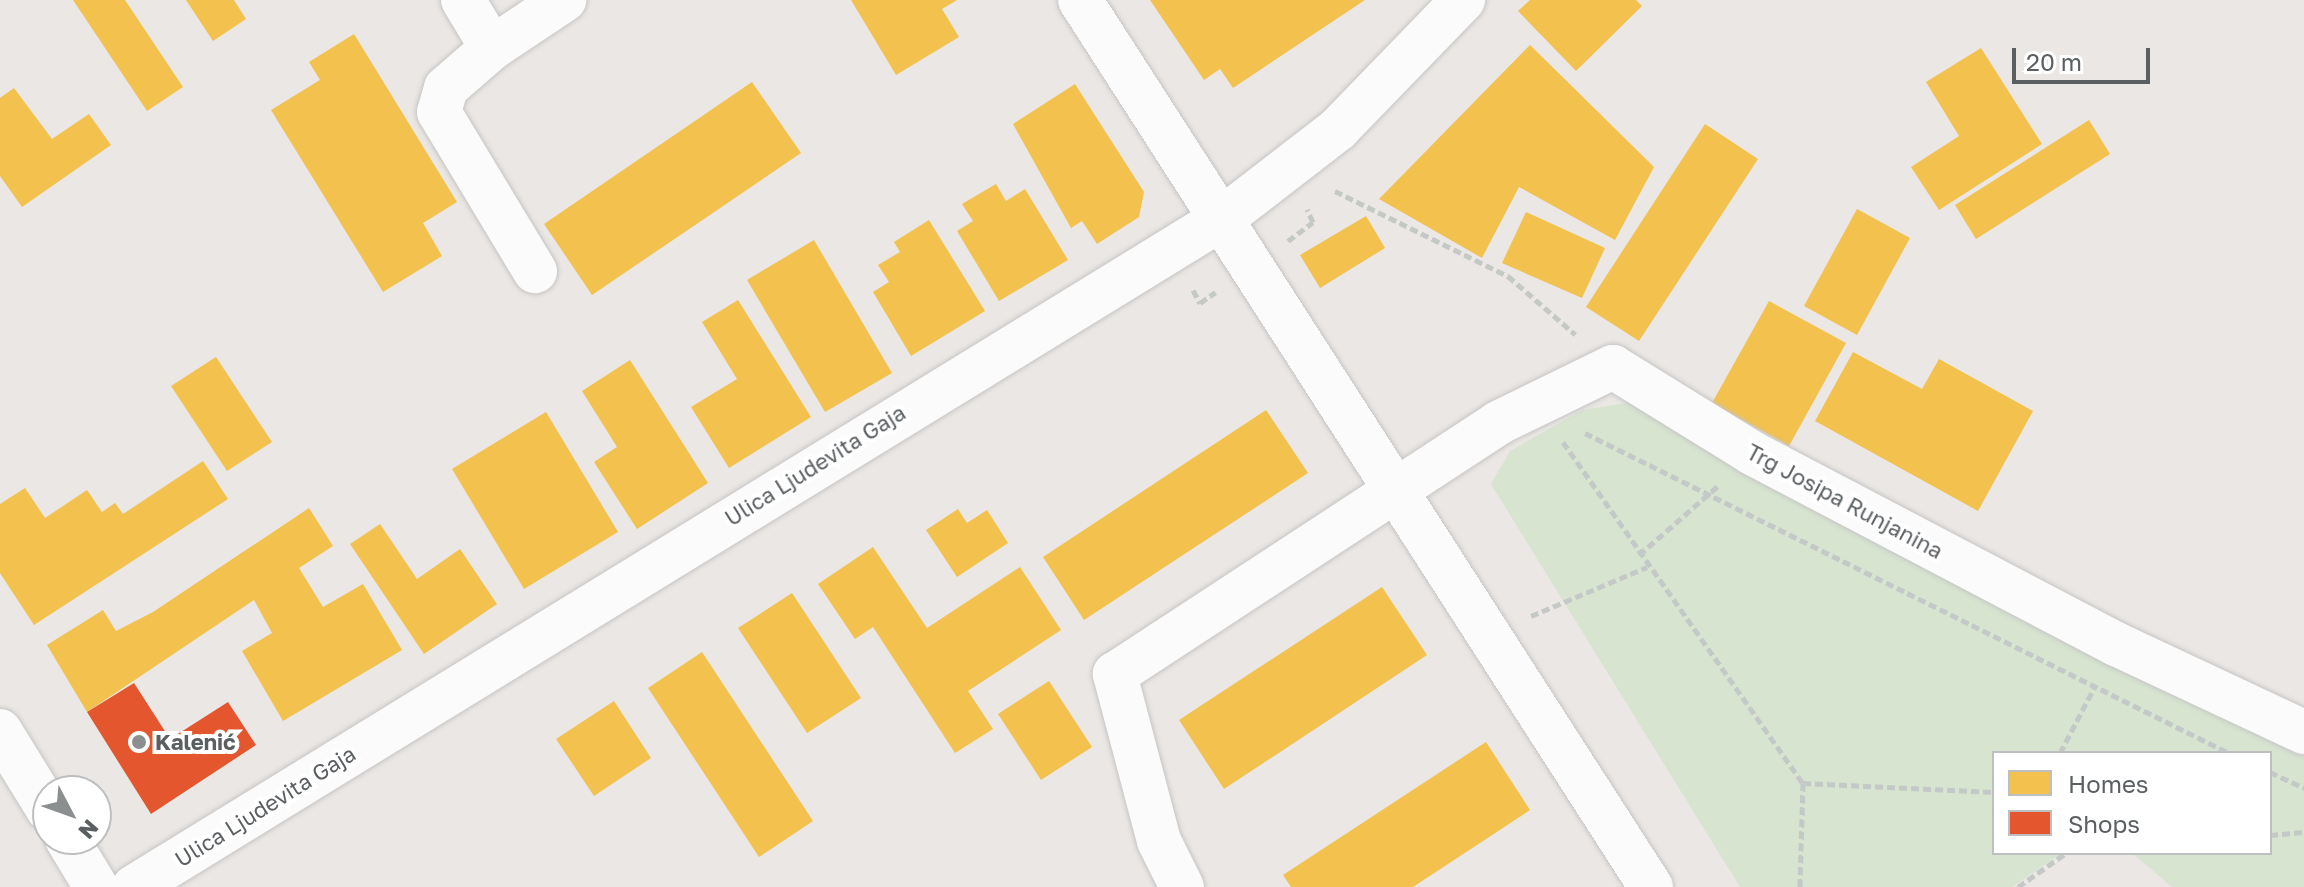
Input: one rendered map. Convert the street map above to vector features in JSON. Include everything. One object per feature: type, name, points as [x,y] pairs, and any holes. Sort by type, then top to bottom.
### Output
[{"type":"street","points":[[463,0],[492,48]]},
{"type":"street","points":[[535,271],[439,112],[446,88],[492,48],[564,0]]},
{"type":"street","points":[[1080,0],[1400,490],[1651,887]]},
{"type":"street","name":"Ulica Ljudevita Gaja","points":[[134,887],[1223,218],[1290,172],[1463,0]]},
{"type":"street","points":[[1182,887],[1159,841],[1115,674],[1400,490],[1537,408],[1613,367]]},
{"type":"street","name":"Trg Josipa Runjanina","points":[[1613,367],[1752,453],[2116,644],[2304,732]]},
{"type":"street","points":[[0,731],[32,783]]},
{"type":"street","points":[[77,855],[96,887]]},
{"type":"path","points":[[1290,172],[1508,276],[1613,367]]},
{"type":"path","points":[[1537,408],[1711,492],[2093,690],[2225,751]]},
{"type":"path","points":[[1537,408],[1803,783],[1800,887]]},
{"type":"path","points":[[1639,555],[1752,453]]},
{"type":"path","points":[[1490,634],[1647,566]]},
{"type":"path","points":[[2061,751],[2116,644]]},
{"type":"path","points":[[2272,773],[2304,788]]},
{"type":"path","points":[[1803,783],[1992,792]]},
{"type":"path","points":[[2272,835],[2304,832]]},
{"type":"path","points":[[2018,887],[2063,855]]},
{"type":"green space","points":[[1640,401],[2304,754],[2304,887],[2172,887],[2134,855],[2272,855],[2272,751],[1992,751],[1992,855],[2059,855],[2012,887],[1740,887],[1491,484],[1510,451],[1582,410]]},
{"type":"building: Homes","points":[[73,0],[125,0],[183,87],[147,111]]},
{"type":"building: Homes","points":[[186,0],[234,0],[246,19],[213,41]]},
{"type":"building: Homes","points":[[851,0],[957,0],[942,9],[959,37],[896,75]]},
{"type":"building: Homes","points":[[1150,0],[1365,0],[1233,88],[1220,69],[1204,80]]},
{"type":"building: Homes","points":[[1530,0],[1636,0],[1642,6],[1576,71],[1518,11]]},
{"type":"building: Homes","points":[[354,34],[457,202],[423,223],[442,256],[383,292],[271,110],[320,80],[309,62]]},
{"type":"building: Homes","points":[[1530,45],[1654,167],[1615,240],[1519,187],[1482,258],[1379,199]]},
{"type":"building: Homes","points":[[1981,48],[2042,144],[1939,210],[1911,167],[1959,136],[1926,82]]},
{"type":"building: Homes","points":[[752,82],[801,153],[592,295],[544,224]]},
{"type":"building: Homes","points":[[1075,84],[1144,192],[1139,217],[1097,244],[1082,221],[1071,228],[1013,124]]},
{"type":"building: Homes","points":[[14,88],[52,139],[89,114],[111,145],[22,207],[0,176],[0,98]]},
{"type":"building: Homes","points":[[2089,120],[2110,154],[1976,239],[1955,205]]},
{"type":"building: Homes","points":[[1705,124],[1758,159],[1639,341],[1586,307]]},
{"type":"building: Homes","points":[[996,184],[1006,201],[1025,189],[1068,260],[999,301],[957,231],[973,221],[962,204]]},
{"type":"building: Homes","points":[[1857,209],[1910,238],[1857,335],[1804,306]]},
{"type":"building: Homes","points":[[1526,212],[1605,248],[1582,298],[1502,263]]},
{"type":"building: Homes","points":[[1366,216],[1385,248],[1320,288],[1300,255]]},
{"type":"building: Homes","points":[[929,220],[985,311],[911,356],[873,292],[889,282],[878,265],[900,252],[894,242]]},
{"type":"building: Homes","points":[[814,240],[892,373],[825,412],[747,280]]},
{"type":"building: Homes","points":[[738,300],[811,417],[729,468],[691,407],[737,379],[702,322]]},
{"type":"building: Homes","points":[[1769,301],[1846,343],[1789,446],[1712,403]]},
{"type":"building: Homes","points":[[1853,352],[1922,389],[1939,359],[2033,411],[1978,511],[1815,421]]},
{"type":"building: Homes","points":[[216,357],[272,442],[227,471],[171,386]]},
{"type":"building: Homes","points":[[630,360],[708,483],[637,529],[594,462],[617,447],[582,391]]},
{"type":"building: Homes","points":[[1266,410],[1308,473],[1084,620],[1043,557]]},
{"type":"building: Homes","points":[[546,412],[618,532],[524,589],[452,469]]},
{"type":"building: Homes","points":[[203,461],[228,499],[34,625],[0,573],[0,504],[25,488],[45,518],[87,490],[102,512],[115,503],[123,514]]},
{"type":"building: Homes","points":[[309,508],[333,546],[299,568],[323,607],[363,584],[402,650],[283,721],[242,651],[272,633],[254,600],[87,712],[47,645],[103,610],[116,631],[153,612]]},
{"type":"building: Homes","points":[[958,509],[967,523],[987,510],[1008,543],[957,577],[926,530]]},
{"type":"building: Homes","points":[[380,524],[417,579],[460,549],[497,604],[424,654],[350,544]]},
{"type":"building: Homes","points":[[873,547],[927,628],[1020,567],[1061,630],[968,691],[993,729],[955,753],[873,627],[855,639],[818,584]]},
{"type":"building: Homes","points":[[1382,587],[1427,655],[1224,789],[1179,720]]},
{"type":"building: Homes","points":[[792,593],[861,698],[807,733],[738,628]]},
{"type":"building: Homes","points":[[702,652],[813,821],[759,857],[648,688]]},
{"type":"building: Homes","points":[[1049,681],[1092,747],[1041,780],[998,714]]},
{"type":"building: Homes","points":[[614,701],[651,758],[594,796],[556,739]]},
{"type":"building: Homes","points":[[1486,742],[1530,810],[1413,887],[1291,887],[1283,875]]},
{"type":"building: Shops","points":[[134,683],[170,739],[228,702],[256,745],[151,814],[87,712]]},
{"type":"place","name":"Kalenić","points":[[139,742]]}]
